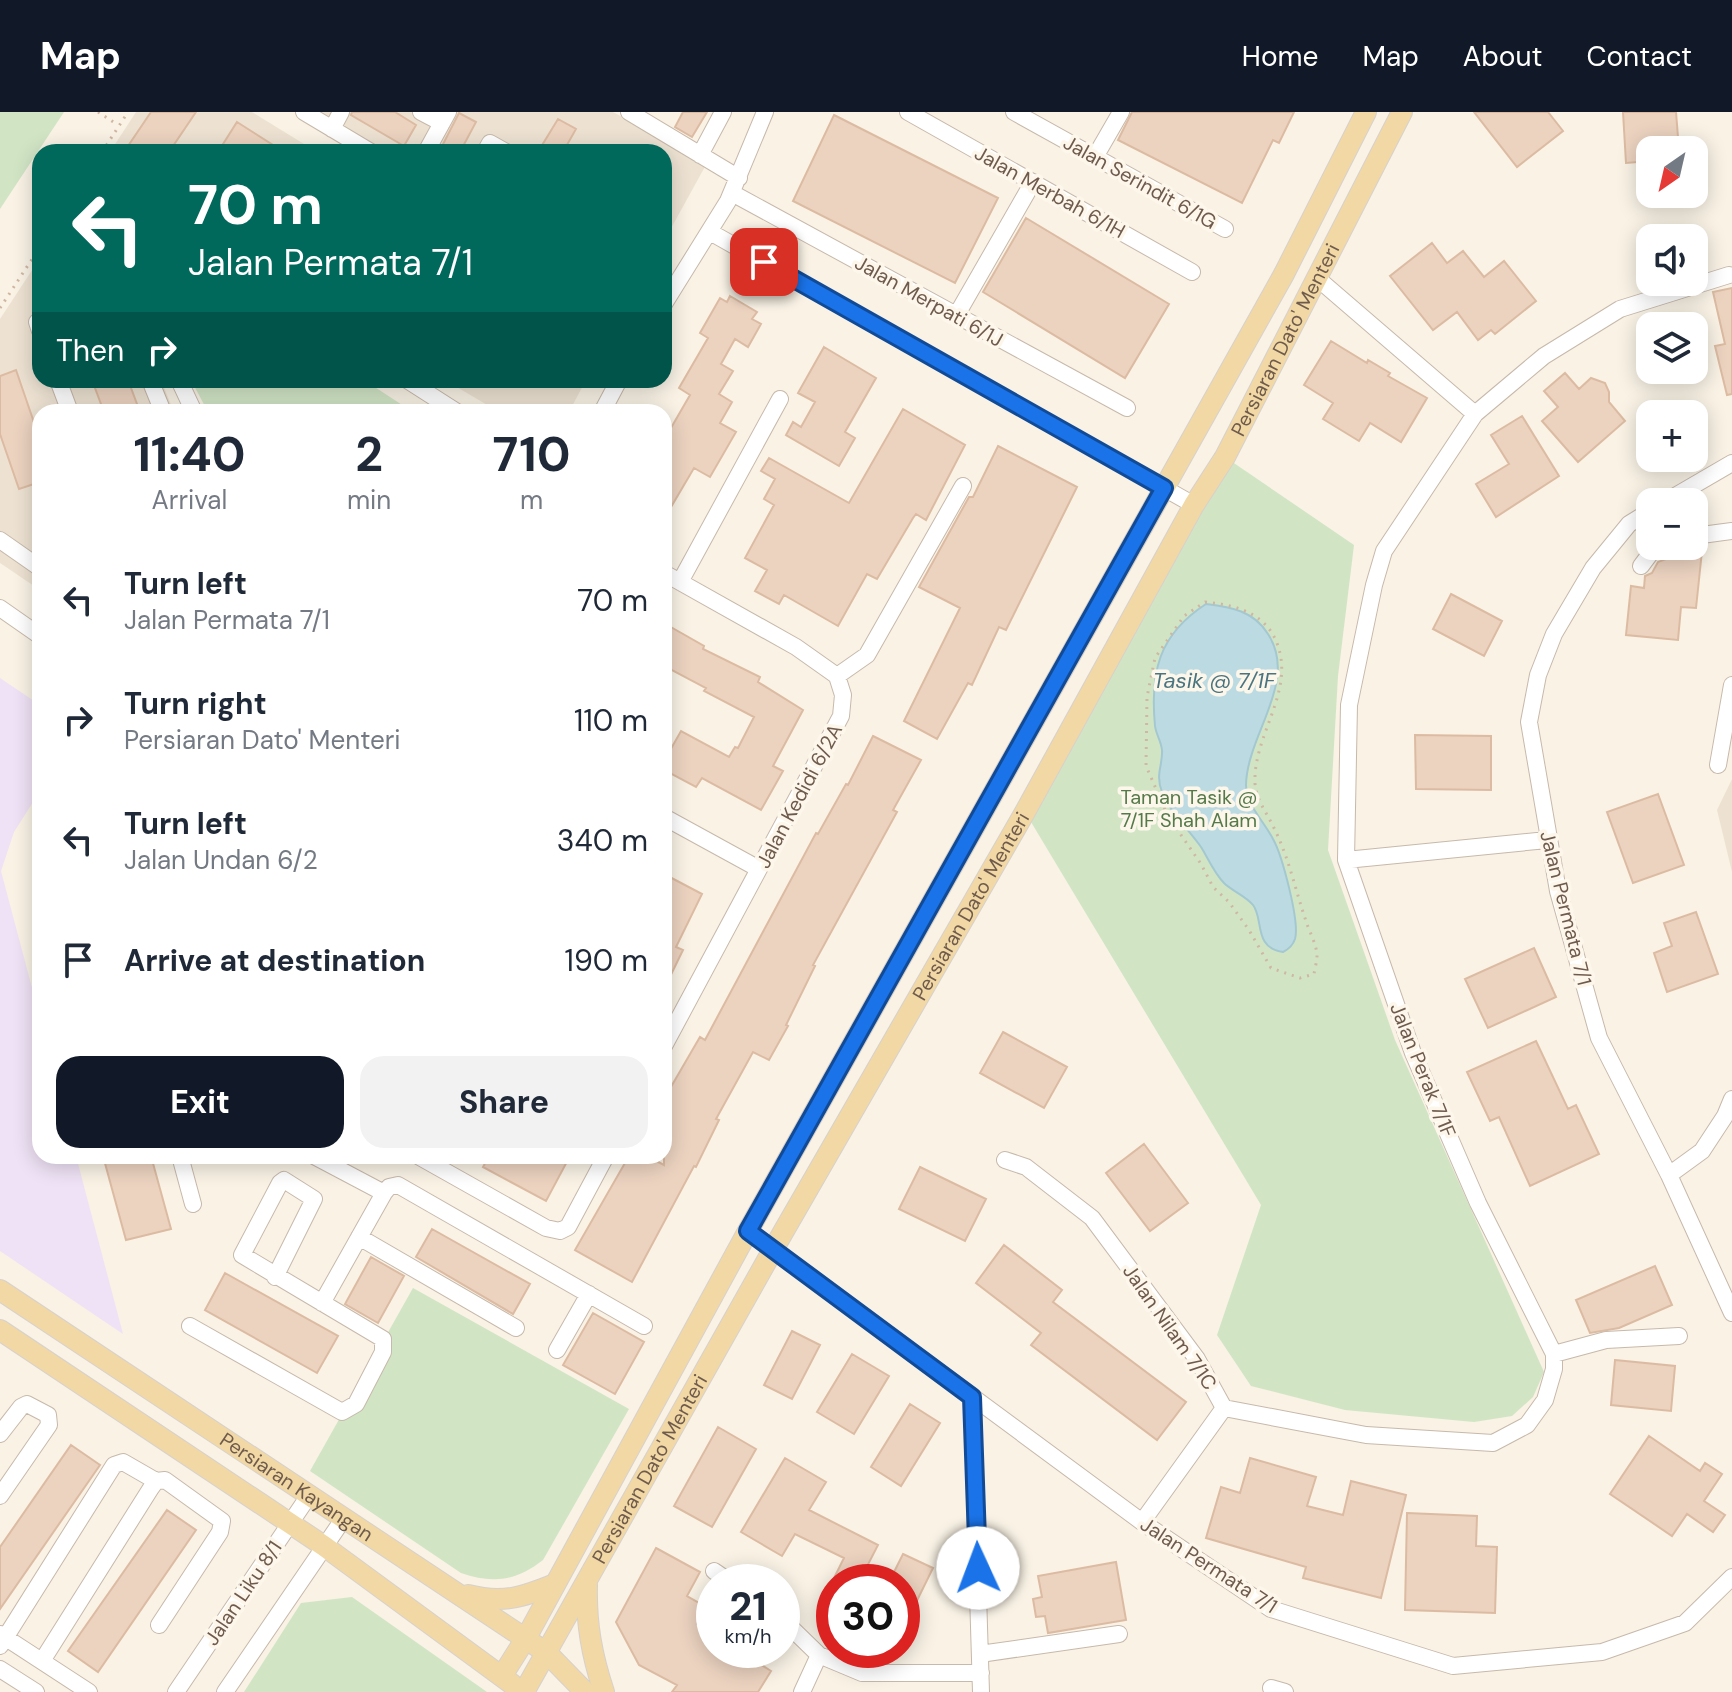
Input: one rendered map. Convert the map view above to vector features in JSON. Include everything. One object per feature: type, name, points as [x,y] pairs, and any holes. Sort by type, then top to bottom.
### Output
[{"type":"main road","name":"Persiaran Dato' Menteri","points":[[502,1676],[526,1638],[748,1231],[1284,274],[1366,112]]},
{"type":"main road","name":"Persiaran Dato' Menteri","points":[[522,1692],[1025,812],[1194,505],[1225,457],[1402,112]]},
{"type":"main road","name":"Persiaran Kayangan","points":[[0,1290],[526,1638],[547,1653],[585,1692]]},
{"type":"main road","name":"Persiaran Kayangan","points":[[0,1330],[324,1546],[522,1692]]},
{"type":"main road","points":[[587,1581],[586,1617],[592,1655],[604,1692]]},
{"type":"main road","points":[[457,1592],[490,1601],[505,1600],[555,1584]]},
{"type":"street","points":[[304,112],[357,144]]},
{"type":"street","points":[[332,129],[341,112]]},
{"type":"street","points":[[421,112],[445,118],[430,144]]},
{"type":"street","name":"Jalan Merpati 6/1J","points":[[629,112],[700,155],[735,185],[956,316],[1127,408]]},
{"type":"street","points":[[700,155],[723,112]]},
{"type":"street","points":[[672,291],[710,232],[735,185],[765,112]]},
{"type":"street","name":"Jalan Merbah 6/1H","points":[[908,112],[1192,272]]},
{"type":"street","name":"Jalan Serindit 6/1G","points":[[1014,112],[1225,229]]},
{"type":"street","points":[[1095,157],[1121,112]]},
{"type":"street","points":[[956,316],[1033,182]]},
{"type":"street","points":[[710,232],[1194,505]]},
{"type":"street","name":"Jalan Perak 7/1F","points":[[1554,1354],[1478,1203],[1413,1053],[1346,860],[1349,705],[1384,551],[1475,414],[1544,356],[1620,309],[1729,275]]},
{"type":"street","points":[[1317,278],[1475,414]]},
{"type":"street","points":[[420,388],[444,404]]},
{"type":"street","points":[[680,582],[780,399]]},
{"type":"street","points":[[1689,488],[1732,463]]},
{"type":"street","points":[[672,578],[796,647],[837,676],[867,655],[963,486]]},
{"type":"street","name":"Jalan Permata 7/1","points":[[1636,520],[1593,568],[1554,634],[1538,675],[1529,722],[1558,891],[1599,1038],[1669,1175],[1732,1313]]},
{"type":"street","points":[[1708,534],[1732,531]]},
{"type":"street","points":[[0,540],[32,558]]},
{"type":"street","points":[[1641,566],[1646,560]]},
{"type":"street","points":[[0,608],[32,630]]},
{"type":"street","name":"Jalan Kedidi 6/2A","points":[[672,1031],[841,716],[843,695],[837,676]]},
{"type":"street","points":[[1718,765],[1732,685]]},
{"type":"street","points":[[672,821],[759,869]]},
{"type":"street","points":[[1346,860],[1547,840]]},
{"type":"street","points":[[1669,1175],[1702,1151],[1725,1116],[1732,1099]]},
{"type":"street","name":"Jalan Nilam 7/1C","points":[[1005,1160],[1026,1167],[1092,1218],[1197,1359],[1224,1408],[1142,1522]]},
{"type":"street","points":[[182,1164],[193,1204]]},
{"type":"street","points":[[329,1164],[384,1193]]},
{"type":"street","points":[[432,1164],[546,1228],[560,1231],[568,1227],[602,1164]]},
{"type":"street","points":[[190,1326],[342,1412],[356,1404],[383,1352],[383,1339],[275,1277],[245,1258],[242,1251],[284,1180],[314,1199],[275,1277]]},
{"type":"street","points":[[322,1303],[384,1193],[389,1187],[398,1185],[644,1326]]},
{"type":"street","name":"Jalan Permata 7/1","points":[[748,1231],[1142,1522],[1271,1609],[1453,1666],[1602,1652],[1685,1623],[1732,1577]]},
{"type":"street","points":[[359,1237],[516,1328]]},
{"type":"street","points":[[557,1350],[589,1294]]},
{"type":"street","points":[[1224,1408],[1366,1435],[1493,1443],[1527,1425],[1545,1400],[1554,1369],[1554,1354],[1606,1340],[1679,1336]]},
{"type":"street","points":[[972,1397],[981,1692]]},
{"type":"street","points":[[0,1434],[21,1407],[27,1404],[48,1415],[49,1425],[0,1496]]},
{"type":"street","points":[[89,1692],[1,1639],[114,1465],[123,1462],[156,1481],[165,1480],[222,1521],[220,1532],[159,1625]]},
{"type":"street","points":[[42,1661],[156,1481]]},
{"type":"street","name":"Jalan Liku 8/1","points":[[176,1692],[310,1494]]},
{"type":"street","name":"Jalan Liku 8/1","points":[[225,1692],[344,1518]]},
{"type":"street","points":[[980,1654],[1119,1634]]},
{"type":"street","points":[[800,1637],[816,1652]]},
{"type":"street","points":[[802,1692],[816,1662]]},
{"type":"street","points":[[850,1668],[862,1673],[981,1673]]},
{"type":"street","points":[[0,1669],[36,1692]]},
{"type":"path","points":[[98,112],[119,126]]},
{"type":"path","points":[[107,144],[128,112]]},
{"type":"path","points":[[0,308],[32,259]]},
{"type":"path","points":[[1205,602],[1234,604],[1261,620],[1278,645],[1282,673],[1276,704],[1257,757],[1255,784],[1260,803],[1291,867],[1318,954],[1314,974],[1300,978],[1271,968],[1229,902],[1213,887],[1162,804],[1146,766],[1147,697],[1155,658],[1167,641],[1184,616],[1205,602]]},
{"type":"shaded area","points":[[136,112],[252,112],[304,144],[115,144]]},
{"type":"shaded area","points":[[296,112],[613,112],[672,144],[348,144]]},
{"type":"shaded area","points":[[672,144],[707,163],[672,226]]},
{"type":"shaded area","points":[[32,270],[32,388],[164,388],[171,404],[32,404],[32,585],[0,563],[0,319]]},
{"type":"shaded area","points":[[458,388],[582,388],[573,404],[486,404]]},
{"type":"shaded area","points":[[0,678],[32,700],[32,804],[14,832],[1,871],[32,988],[32,1164],[78,1164],[123,1334],[0,1251]]},
{"type":"shaded area","points":[[1732,779],[1732,872],[1717,810]]},
{"type":"green space","points":[[0,112],[64,112],[43,144],[32,144],[32,160],[0,209]]},
{"type":"green space","points":[[195,388],[376,388],[401,404],[204,404]]},
{"type":"green space","name":"Taman Tasik @ 7/1F Shah Alam","points":[[1225,457],[1354,545],[1338,676],[1328,850],[1395,1040],[1544,1372],[1533,1397],[1512,1416],[1474,1422],[1345,1410],[1251,1386],[1217,1335],[1261,1205],[1025,812]]},
{"type":"green space","points":[[413,1288],[629,1409],[543,1560],[514,1576],[484,1579],[461,1573],[310,1471]]},
{"type":"green space","points":[[352,1597],[487,1692],[244,1692],[301,1603]]},
{"type":"water","name":"Tasik @ 7/1F","points":[[1206,604],[1249,615],[1268,634],[1276,652],[1278,671],[1275,689],[1254,747],[1246,785],[1252,806],[1277,847],[1289,889],[1296,930],[1293,943],[1283,952],[1267,945],[1253,905],[1220,879],[1201,847],[1170,806],[1160,786],[1162,750],[1154,707],[1156,672],[1167,642],[1190,616]]},
{"type":"building","points":[[151,112],[196,112],[174,144],[129,144]]},
{"type":"building","points":[[352,112],[395,112],[416,125],[405,144],[401,144],[351,115]]},
{"type":"building","points":[[683,112],[707,112],[692,137],[675,127]]},
{"type":"building","points":[[1132,112],[1294,112],[1279,143],[1273,140],[1242,203],[1118,140]]},
{"type":"building","points":[[1474,112],[1548,112],[1563,131],[1517,167]]},
{"type":"building","points":[[1623,112],[1676,112],[1678,136],[1636,136],[1636,162],[1626,163]]},
{"type":"building","points":[[459,113],[476,122],[464,144],[443,144]]},
{"type":"building","points":[[834,115],[998,198],[955,283],[793,201]]},
{"type":"building","points":[[558,119],[576,129],[568,144],[543,144]]},
{"type":"building","points":[[237,122],[271,144],[223,144]]},
{"type":"building","points":[[1026,218],[1169,304],[1125,378],[983,292]]},
{"type":"building","points":[[1432,243],[1447,263],[1463,251],[1484,277],[1504,261],[1536,301],[1495,334],[1491,330],[1478,340],[1457,312],[1433,330],[1390,276]]},
{"type":"building","points":[[1732,288],[1732,394],[1727,395],[1715,346],[1725,344],[1713,292]]},
{"type":"building","points":[[730,296],[757,312],[752,319],[761,324],[748,347],[735,339],[721,364],[733,371],[719,394],[732,402],[720,423],[736,432],[710,477],[694,468],[672,505],[672,426],[690,395],[679,388],[708,338],[700,333],[720,298],[727,302]]},
{"type":"building","points":[[1331,341],[1390,373],[1388,376],[1427,398],[1401,442],[1370,423],[1359,441],[1323,419],[1333,403],[1304,385]]},
{"type":"building","points":[[824,347],[876,378],[845,432],[855,438],[839,466],[786,435],[793,422],[801,427],[815,402],[798,393]]},
{"type":"building","points":[[16,370],[32,417],[32,485],[19,489],[0,434],[0,376]]},
{"type":"building","points":[[1565,373],[1579,389],[1591,378],[1605,383],[1609,402],[1625,421],[1578,462],[1542,421],[1558,407],[1544,391]]},
{"type":"building","points":[[95,388],[131,388],[137,404],[101,404]]},
{"type":"building","points":[[903,409],[965,445],[926,520],[916,514],[877,579],[867,574],[838,626],[784,595],[779,604],[755,591],[767,570],[745,558],[774,505],[764,499],[775,479],[761,471],[769,458],[849,503]]},
{"type":"building","points":[[1522,416],[1559,476],[1496,517],[1476,484],[1509,464],[1491,435]]},
{"type":"building","points":[[998,446],[1077,487],[1006,630],[999,627],[972,685],[968,683],[937,739],[904,721],[960,608],[919,587],[969,497],[973,497]]},
{"type":"building","points":[[1701,560],[1696,608],[1681,607],[1678,640],[1626,635],[1631,586],[1644,588],[1645,576],[1652,573],[1658,562]]},
{"type":"building","points":[[1451,594],[1502,621],[1484,656],[1433,629]]},
{"type":"building","points":[[672,628],[704,646],[703,649],[760,677],[758,682],[803,710],[773,766],[783,771],[761,810],[702,778],[696,787],[672,774],[672,747],[681,731],[729,757],[735,747],[738,748],[754,717],[704,691],[706,688],[672,670]]},
{"type":"building","points":[[1415,735],[1491,736],[1491,790],[1416,789]]},
{"type":"building","points":[[873,736],[921,760],[893,810],[897,812],[813,965],[788,1026],[769,1060],[753,1052],[716,1119],[719,1120],[696,1167],[632,1282],[575,1250],[624,1164],[672,1164],[672,1085],[700,1037],[705,1040],[816,833],[848,785]]},
{"type":"building","points":[[1658,794],[1684,865],[1633,883],[1607,812]]},
{"type":"building","points":[[672,878],[702,894],[676,947],[683,950],[672,973]]},
{"type":"building","points":[[1696,912],[1718,974],[1667,992],[1654,953],[1672,946],[1664,923]]},
{"type":"building","points":[[1534,948],[1556,997],[1488,1028],[1465,979]]},
{"type":"building","points":[[1003,1032],[1067,1067],[1044,1108],[980,1073]]},
{"type":"building","points":[[1536,1041],[1568,1109],[1576,1105],[1599,1154],[1530,1186],[1499,1117],[1490,1121],[1467,1072]]},
{"type":"building","points":[[1144,1144],[1188,1203],[1150,1231],[1106,1173]]},
{"type":"building","points":[[105,1164],[153,1164],[171,1229],[126,1240]]},
{"type":"building","points":[[485,1164],[566,1164],[546,1201],[483,1167]]},
{"type":"building","points":[[920,1167],[986,1199],[965,1241],[899,1209]]},
{"type":"building","points":[[432,1229],[530,1284],[513,1314],[416,1257]]},
{"type":"building","points":[[1004,1245],[1062,1290],[1053,1302],[1186,1402],[1157,1440],[1031,1345],[1041,1333],[976,1283]]},
{"type":"building","points":[[371,1257],[404,1276],[378,1323],[345,1304]]},
{"type":"building","points":[[1655,1266],[1672,1305],[1619,1328],[1590,1333],[1576,1300]]},
{"type":"building","points":[[225,1273],[338,1336],[317,1373],[205,1310]]},
{"type":"building","points":[[593,1313],[644,1342],[615,1394],[563,1365]]},
{"type":"building","points":[[792,1331],[820,1345],[792,1399],[764,1385]]},
{"type":"building","points":[[852,1354],[889,1376],[854,1434],[817,1412]]},
{"type":"building","points":[[1615,1360],[1675,1366],[1671,1411],[1611,1405]]},
{"type":"building","points":[[910,1404],[940,1423],[901,1486],[871,1467]]},
{"type":"building","points":[[718,1427],[756,1449],[712,1527],[674,1506]]},
{"type":"building","points":[[1649,1436],[1700,1471],[1705,1463],[1722,1474],[1704,1501],[1725,1515],[1713,1532],[1687,1514],[1672,1536],[1610,1494]]},
{"type":"building","points":[[71,1445],[100,1465],[0,1609],[0,1547]]},
{"type":"building","points":[[785,1458],[826,1482],[809,1510],[878,1545],[868,1564],[841,1564],[844,1558],[795,1534],[782,1556],[741,1532]]},
{"type":"building","points":[[1250,1458],[1316,1477],[1307,1506],[1343,1515],[1351,1481],[1406,1495],[1381,1598],[1303,1578],[1306,1567],[1206,1538],[1221,1487],[1240,1493]]},
{"type":"building","points":[[167,1510],[196,1530],[98,1672],[68,1651]]},
{"type":"building","points":[[1407,1513],[1477,1516],[1476,1546],[1497,1547],[1495,1613],[1405,1610]]},
{"type":"building","points":[[656,1548],[696,1570],[696,1579],[687,1596],[696,1601],[696,1668],[766,1668],[771,1671],[758,1692],[672,1692],[677,1685],[639,1665],[616,1622]]},
{"type":"building","points":[[903,1554],[933,1568],[920,1594],[920,1564],[898,1564]]},
{"type":"building","points":[[1116,1562],[1126,1620],[1048,1633],[1045,1616],[1036,1617],[1033,1599],[1042,1597],[1038,1576]]},
{"type":"route","points":[[764,262],[1164,488],[748,1231],[972,1397],[978,1568]]}]
